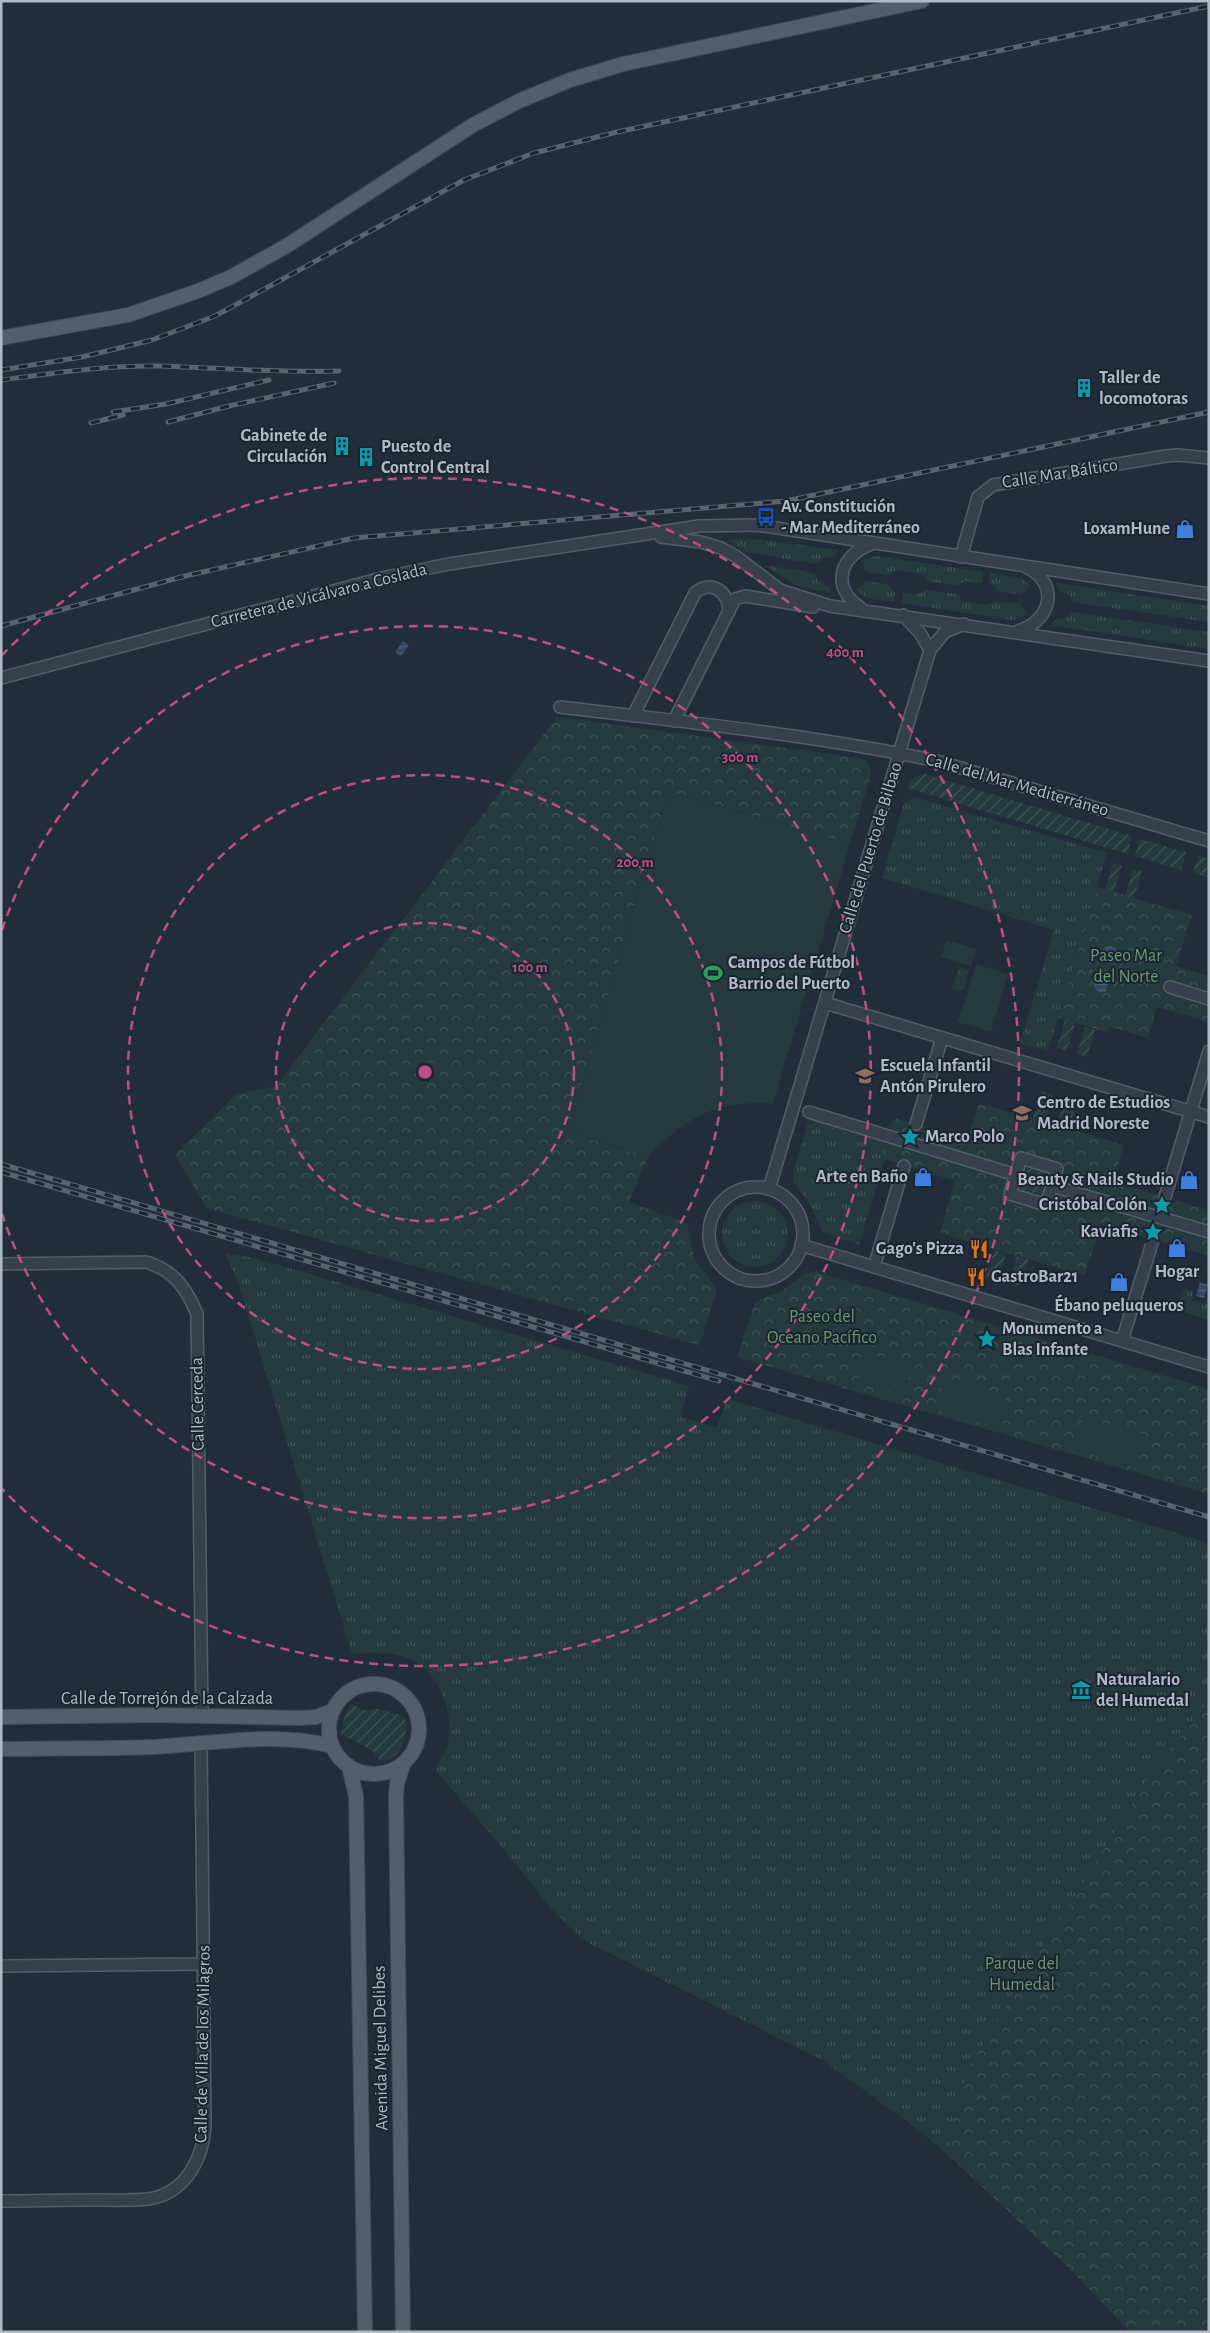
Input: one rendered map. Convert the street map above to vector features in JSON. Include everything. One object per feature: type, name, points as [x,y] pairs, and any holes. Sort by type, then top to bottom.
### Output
[{"type":"main road","points":[[1,338],[128,315],[198,291],[231,277],[288,245],[473,125],[519,101],[570,80],[623,64],[922,1]]},
{"type":"main road","points":[[366,1684],[388,1686],[408,1698],[416,1710],[420,1725],[419,1740],[413,1754],[403,1765],[393,1770],[370,1774],[349,1766],[332,1746],[329,1728],[332,1711],[340,1698],[352,1689],[366,1684]]},
{"type":"main road","name":"Calle de Torrejón de la Calzada","points":[[1,1717],[202,1716],[299,1718],[316,1717],[332,1711]]},
{"type":"main road","points":[[1,1749],[154,1747],[302,1739],[332,1746]]},
{"type":"main road","name":"Avenida Miguel Delibes","points":[[403,1765],[397,1784],[396,1796],[403,2332]]},
{"type":"main road","name":"Avenida Miguel Delibes","points":[[349,1766],[356,1796],[365,2332]]},
{"type":"street","name":"Calle Mar Báltico","points":[[961,557],[978,497],[993,485],[1166,456],[1178,455],[1209,458]]},
{"type":"street","points":[[642,536],[699,526],[748,525],[1209,594]]},
{"type":"street","points":[[642,536],[710,544],[737,557],[780,590],[830,606]]},
{"type":"street","name":"Carretera de Vicálvaro a Coslada","points":[[1,678],[386,577],[449,564],[642,536]]},
{"type":"street","points":[[862,609],[848,597],[844,590],[842,572],[850,556],[857,550],[875,543]]},
{"type":"street","points":[[1017,632],[1037,622],[1048,603],[1046,585],[1034,571],[1026,567]]},
{"type":"street","points":[[633,716],[698,591],[707,587],[718,588],[726,596],[729,611]]},
{"type":"street","points":[[674,720],[729,611],[736,599],[741,596],[810,607],[830,606],[862,609],[1209,661]]},
{"type":"street","points":[[902,615],[920,633],[930,650]]},
{"type":"street","name":"Calle del Puerto de Bilbao","points":[[769,1189],[930,650],[945,632],[964,624]]},
{"type":"street","name":"Calle del Mar Mediterráneo","points":[[560,707],[674,720],[899,753],[937,761],[1209,841]]},
{"type":"street","points":[[1170,987],[1209,999]]},
{"type":"street","points":[[825,1004],[1209,1117]]},
{"type":"street","points":[[916,1124],[942,1038]]},
{"type":"street","points":[[1165,1197],[1209,1051]]},
{"type":"street","points":[[809,1112],[1016,1175]]},
{"type":"street","points":[[1021,1158],[1057,1169],[1046,1205],[1010,1194],[1016,1175],[1021,1158]]},
{"type":"street","points":[[874,1267],[904,1166]]},
{"type":"street","points":[[1052,1186],[1209,1232]]},
{"type":"street","points":[[742,1189],[769,1189],[785,1198],[796,1211],[802,1228],[798,1256],[784,1272],[764,1280],[754,1281],[738,1278],[725,1269],[712,1252],[709,1231],[711,1221],[719,1204],[742,1189]]},
{"type":"street","points":[[1122,1341],[1153,1240]]},
{"type":"street","points":[[801,1245],[1209,1367]]},
{"type":"street","name":"Calle Cerceda","points":[[1,1264],[146,1262],[163,1267],[178,1280],[190,1296],[196,1314],[202,1716]]},
{"type":"street","name":"Calle de Villa de los Milagros","points":[[1,2201],[150,2199],[162,2194],[189,2176],[199,2160],[204,2143],[201,1744]]},
{"type":"street","points":[[1,1966],[204,1964]]},
{"type":"green space","points":[[727,539],[765,540],[838,550],[834,557],[825,557],[816,564],[746,552]]},
{"type":"green space","points":[[876,556],[983,572],[982,583],[965,581],[958,586],[927,581],[922,574],[897,570],[888,575],[867,572],[860,561]]},
{"type":"green space","points":[[764,565],[814,573],[820,583],[829,586],[831,593],[798,586]]},
{"type":"green space","points":[[990,573],[1021,578],[1031,586],[1021,595],[997,591],[994,586],[989,584]]},
{"type":"green space","points":[[866,581],[887,584],[895,592],[894,602],[864,596],[856,590]]},
{"type":"green space","points":[[1056,583],[1209,606],[1209,622],[1073,602],[1068,594],[1058,590]]},
{"type":"green space","points":[[926,590],[957,594],[962,601],[987,605],[996,601],[1020,604],[1028,614],[1019,619],[1012,620],[901,603],[903,592],[916,595]]},
{"type":"green space","points":[[1072,612],[1209,632],[1209,649],[1050,625],[1054,620],[1066,618]]},
{"type":"green space","points":[[557,717],[859,758],[870,767],[870,777],[850,844],[668,791],[568,1132],[648,1157],[629,1202],[687,1223],[695,1260],[715,1286],[716,1294],[699,1345],[206,1208],[175,1155],[236,1094],[276,1086]]},
{"type":"green space","points":[[925,774],[1132,836],[1128,854],[907,788],[914,777]]},
{"type":"green space","name":"Campos de Fútbol Barrio del Puerto","points":[[668,791],[850,844],[773,1104],[753,1103],[735,1105],[703,1114],[675,1132],[648,1157],[568,1132]]},
{"type":"green space","points":[[914,797],[1107,853],[1048,1052],[1020,1043],[1054,930],[882,878],[904,803]]},
{"type":"green space","points":[[1140,839],[1186,852],[1181,870],[1135,856]]},
{"type":"green space","points":[[1198,855],[1209,859],[1209,878],[1193,873]]},
{"type":"green space","points":[[1113,863],[1122,865],[1114,892],[1105,890]]},
{"type":"green space","points":[[1133,869],[1142,871],[1134,898],[1125,896]]},
{"type":"green space","name":"Paseo Mar del Norte","points":[[1097,887],[1192,915],[1176,966],[1209,976],[1209,1022],[1157,1007],[1148,1038],[1109,1026],[1107,1032],[1058,1018]]},
{"type":"green space","points":[[946,940],[976,949],[971,966],[941,957]]},
{"type":"green space","points":[[1096,951],[1106,954],[1104,961],[1101,960],[1099,963],[1093,961]]},
{"type":"green space","points":[[1114,957],[1124,959],[1121,970],[1114,968],[1115,964],[1111,963]]},
{"type":"green space","points":[[976,964],[1008,974],[991,1032],[958,1022]]},
{"type":"green space","points":[[959,967],[969,970],[963,991],[952,988]]},
{"type":"green space","points":[[1090,969],[1097,971],[1096,974],[1100,976],[1098,982],[1087,979]]},
{"type":"green space","points":[[1112,975],[1119,977],[1116,987],[1106,984],[1107,978],[1111,979]]},
{"type":"green space","points":[[1065,1020],[1075,1023],[1067,1051],[1057,1048]]},
{"type":"green space","points":[[1085,1027],[1095,1030],[1087,1057],[1077,1054]]},
{"type":"green space","points":[[1041,1091],[1053,1095],[1045,1121],[1033,1118]]},
{"type":"green space","points":[[1065,1098],[1077,1102],[1069,1129],[1057,1125]]},
{"type":"green space","points":[[979,1103],[1124,1145],[1113,1182],[1209,1210],[1209,1256],[1100,1225],[1085,1276],[940,1233],[955,1181],[884,1159],[880,1143],[808,1122],[812,1107],[884,1128],[897,1118],[967,1140]]},
{"type":"green space","points":[[808,1122],[880,1143],[885,1159],[859,1245],[823,1233],[811,1206],[793,1181],[794,1169]]},
{"type":"green space","points":[[1024,1165],[1051,1172],[1043,1199],[1017,1191]]},
{"type":"green space","points":[[755,1201],[767,1204],[778,1211],[785,1222],[788,1234],[785,1246],[778,1257],[767,1264],[755,1267],[743,1264],[732,1257],[725,1246],[722,1234],[725,1222],[732,1211],[743,1204]]},
{"type":"green space","points":[[994,1250],[1006,1254],[998,1280],[986,1277]]},
{"type":"green space","name":"Parque del Humedal","points":[[225,1253],[255,1258],[689,1386],[681,1417],[717,1427],[727,1399],[1209,1543],[1209,2332],[1130,2332],[1068,2267],[945,2152],[916,2128],[822,2060],[591,1944],[559,1916],[435,1770],[446,1750],[450,1725],[444,1699],[432,1676],[412,1660],[398,1655],[352,1654],[238,1282]]},
{"type":"green space","points":[[1017,1256],[1029,1260],[1021,1286],[1009,1283]]},
{"type":"green space","name":"Paseo del Oceano Pacífico","points":[[817,1272],[1209,1389],[1209,1494],[737,1357],[755,1303],[780,1292],[806,1273]]},
{"type":"green space","points":[[1183,1288],[1194,1292],[1192,1300],[1207,1304],[1209,1299],[1209,1320],[1179,1311],[1177,1308]]},
{"type":"green space","points":[[866,1354],[912,1366],[904,1394],[858,1381]]},
{"type":"green space","points":[[945,1377],[1007,1396],[998,1428],[935,1409]]},
{"type":"green space","points":[[1083,1417],[1146,1436],[1136,1468],[1073,1449]]},
{"type":"green space","points":[[1209,1700],[1209,2332],[1130,2332],[1068,2267],[945,2152],[950,2143],[966,2073],[1021,1979],[1154,1768]]},
{"type":"green space","points":[[352,1704],[362,1710],[379,1709],[404,1716],[406,1723],[405,1738],[398,1752],[393,1757],[387,1760],[379,1760],[373,1751],[341,1734],[345,1714]]},
{"type":"water","points":[[403,641],[409,645],[401,656],[395,652]]},
{"type":"water","points":[[1106,947],[1116,948],[1118,953],[1111,963],[1104,961],[1106,955],[1103,953]]},
{"type":"water","points":[[1100,976],[1107,978],[1106,983],[1108,985],[1106,991],[1101,993],[1094,988],[1095,981],[1098,981]]},
{"type":"water","points":[[1200,1282],[1208,1285],[1204,1298],[1196,1296]]},
{"type":"railway","points":[[1,370],[82,357],[152,340],[215,316],[464,180],[534,153],[617,132],[1209,6]]},
{"type":"railway","points":[[1,380],[80,370],[140,366],[272,371],[339,371]]},
{"type":"railway","points":[[113,412],[166,404],[269,380]]},
{"type":"railway","points":[[168,422],[229,406],[334,383]]},
{"type":"railway","points":[[1,626],[185,576],[354,538],[786,501],[1209,412]]},
{"type":"railway","points":[[91,423],[123,415]]},
{"type":"railway","points":[[1,1164],[1209,1517]]},
{"type":"railway","points":[[1,1172],[719,1381]]},
{"type":"place","name":"Taller de locomotoras","points":[[1084,388]]},
{"type":"place","name":"Gabinete de Circulación","points":[[342,446]]},
{"type":"place","name":"Puesto de Control Central","points":[[366,457]]},
{"type":"place","name":"Av. Constitución - Mar Mediterráneo","points":[[766,517]]},
{"type":"place","name":"LoxamHune","points":[[1185,529]]},
{"type":"place","name":"Campos de Fútbol Barrio del Puerto","points":[[713,973]]},
{"type":"place","name":"Escuela Infantil Antón Pirulero","points":[[865,1076]]},
{"type":"place","name":"Centro de Estudios Madrid Noreste","points":[[1022,1113]]},
{"type":"place","name":"Marco Polo","points":[[910,1137]]},
{"type":"place","name":"Arte en Baño","points":[[923,1177]]},
{"type":"place","name":"Beauty & Nails Studio","points":[[1189,1180]]},
{"type":"place","name":"Cristóbal Colón","points":[[1162,1205]]},
{"type":"place","name":"Kaviafis","points":[[1153,1232]]},
{"type":"place","name":"Hogar","points":[[1177,1248]]},
{"type":"place","name":"Gago's Pizza","points":[[979,1249]]},
{"type":"place","name":"GastroBar21","points":[[976,1277]]},
{"type":"place","name":"Ébano peluqueros","points":[[1119,1282]]},
{"type":"place","name":"Monumento a Blas Infante","points":[[987,1339]]},
{"type":"place","name":"Naturalario del Humedal","points":[[1081,1690]]}]
